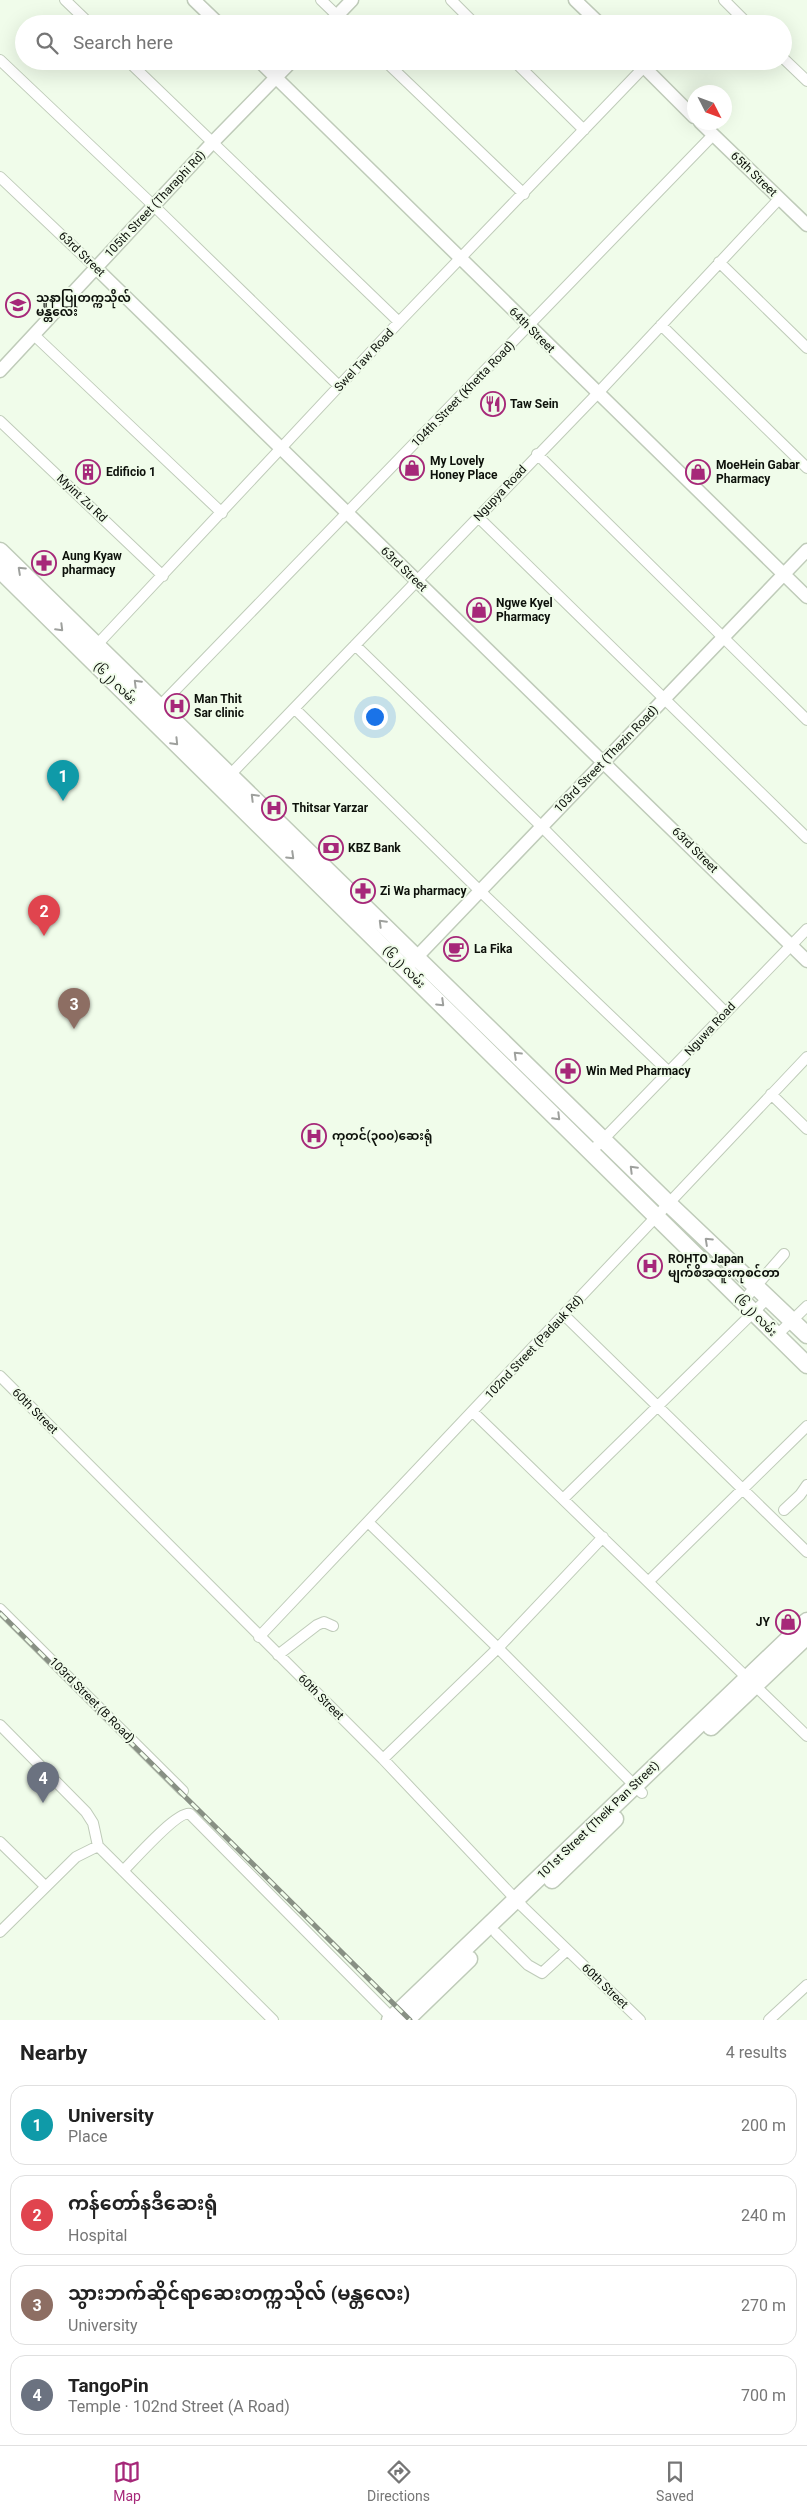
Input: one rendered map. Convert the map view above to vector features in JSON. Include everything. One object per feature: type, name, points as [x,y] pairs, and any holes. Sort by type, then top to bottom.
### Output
[{"type":"main road","name":"(၆၂) လမ်း","points":[[0,551],[92,650],[155,711],[231,774],[592,1151],[807,1366]]},
{"type":"main road","name":"(၆၂) လမ်း","points":[[0,570],[92,650]]},
{"type":"main road","name":"(၆၂) လမ်း","points":[[155,711],[219,786],[604,1139],[668,1203],[807,1334]]},
{"type":"main road","name":"101st Street (Theik Pan Street)","points":[[750,1683],[807,1621]]},
{"type":"main road","name":"101st Street (Theik Pan Street)","points":[[405,2018],[445,1974],[638,1789],[750,1683],[807,1636]]},
{"type":"main road","name":"101st Street (Theik Pan Street)","points":[[473,1947],[496,1933],[519,1904]]},
{"type":"main road","name":"101st Street (Theik Pan Street)","points":[[405,2018],[445,1974]]},
{"type":"street","points":[[65,0],[81,15]]},
{"type":"street","points":[[194,0],[210,15]]},
{"type":"street","points":[[321,0],[332,15]]},
{"type":"street","points":[[341,15],[352,0]]},
{"type":"street","points":[[451,0],[466,15]]},
{"type":"street","points":[[575,0],[591,15]]},
{"type":"street","points":[[724,0],[739,15]]},
{"type":"street","points":[[0,60],[154,206],[339,386]]},
{"type":"street","points":[[792,67],[807,81]]},
{"type":"street","points":[[137,70],[399,322]]},
{"type":"street","name":"64th Street","points":[[268,70],[528,327],[807,597]]},
{"type":"street","name":"105th Street (Tharaphi Rd)","points":[[0,371],[212,143],[284,70]]},
{"type":"street","points":[[394,70],[524,194]]},
{"type":"street","points":[[523,70],[584,130]]},
{"type":"street","name":"Swel Taw Road","points":[[92,650],[399,322],[524,194],[584,130],[636,70]]},
{"type":"street","points":[[647,70],[687,110]]},
{"type":"street","name":"65th Street","points":[[708,130],[807,225]]},
{"type":"street","name":"104th Street (Khetta Road)","points":[[155,711],[713,135]]},
{"type":"street","name":"63rd Street","points":[[0,177],[96,268],[807,961]]},
{"type":"street","name":"Ngupya Road","points":[[219,786],[295,709],[537,454],[597,394],[779,199]]},
{"type":"street","points":[[719,262],[807,348]]},
{"type":"street","points":[[661,325],[807,468]]},
{"type":"street","points":[[34,335],[222,513]]},
{"type":"street","name":"Myint Zu Rd","points":[[0,421],[163,576]]},
{"type":"street","points":[[537,454],[807,720]]},
{"type":"street","points":[[478,516],[807,838]]},
{"type":"street","name":"103rd Street (Thazin Road)","points":[[412,963],[602,762],[807,550]]},
{"type":"street","points":[[355,645],[541,826],[725,1012]]},
{"type":"street","points":[[295,709],[480,891],[669,1072]]},
{"type":"street","name":"Nguwa Road","points":[[592,1151],[807,929]]},
{"type":"street","name":"102nd Street (Padauk Rd)","points":[[259,1637],[474,1412],[656,1215],[807,1057]]},
{"type":"street","points":[[771,1094],[807,1129]]},
{"type":"street","points":[[748,1307],[756,1286],[784,1254]]},
{"type":"street","points":[[563,1498],[658,1405],[748,1307],[768,1297]]},
{"type":"street","points":[[776,1336],[807,1306]]},
{"type":"street","points":[[564,1315],[807,1552]]},
{"type":"street","name":"60th Street","points":[[0,1376],[383,1759],[519,1904],[640,2020]]},
{"type":"street","points":[[474,1412],[649,1581],[750,1683],[807,1736]]},
{"type":"street","points":[[649,1581],[807,1426]]},
{"type":"street","points":[[784,1510],[800,1495],[807,1485]]},
{"type":"street","points":[[369,1523],[498,1648],[638,1789]]},
{"type":"street","points":[[383,1759],[498,1648],[602,1537]]},
{"type":"street","name":"103rd Street (B Road)","points":[[0,1609],[183,1791]]},
{"type":"street","points":[[278,1655],[317,1625],[324,1622],[333,1626]]},
{"type":"street","points":[[0,1725],[86,1812],[94,1823],[98,1846],[273,2020]]},
{"type":"street","points":[[123,1871],[171,1823],[182,1814],[190,1814],[405,2018]]},
{"type":"street","points":[[0,1842],[45,1886]]},
{"type":"street","points":[[0,1932],[76,1857],[98,1846]]},
{"type":"street","points":[[496,1933],[528,1965],[542,1973],[567,1950]]},
{"type":"street","points":[[769,2020],[807,1985]]},
{"type":"railway","points":[[0,1613],[410,2020]]},
{"type":"place","name":"သူနာပြုတက္ကသိုလ် မန္တလေး","points":[[18,305]]},
{"type":"place","name":"Taw Sein","points":[[493,404]]},
{"type":"place","name":"My Lovely Honey Place","points":[[412,468]]},
{"type":"place","name":"Edificio 1","points":[[88,472]]},
{"type":"place","name":"MoeHein Gabar Pharmacy","points":[[698,472]]},
{"type":"place","name":"Aung Kyaw pharmacy","points":[[44,563]]},
{"type":"place","name":"Ngwe Kyel Pharmacy","points":[[479,610]]},
{"type":"place","name":"Man Thit Sar clinic","points":[[177,706]]},
{"type":"place","name":"University","points":[[63,801]]},
{"type":"place","name":"Thitsar Yarzar","points":[[274,808]]},
{"type":"place","name":"KBZ Bank","points":[[331,848]]},
{"type":"place","name":"Zi Wa pharmacy","points":[[363,891]]},
{"type":"place","name":"ကန်တော်နဒီဆေးရုံ","points":[[44,936]]},
{"type":"place","name":"La Fika","points":[[456,949]]},
{"type":"place","name":"သွားဘက်ဆိုင်ရာဆေးတက္ကသိုလ် (မန္တလေး)","points":[[74,1029]]},
{"type":"place","name":"Win Med Pharmacy","points":[[568,1071]]},
{"type":"place","name":"ကုတင်(၃၀၀)ဆေးရုံ","points":[[314,1136]]},
{"type":"place","name":"ROHTO Japan မျက်စိအထူးကုစင်တာ","points":[[650,1266]]},
{"type":"place","name":"JY","points":[[788,1622]]},
{"type":"place","name":"TangoPin","points":[[43,1803]]}]
